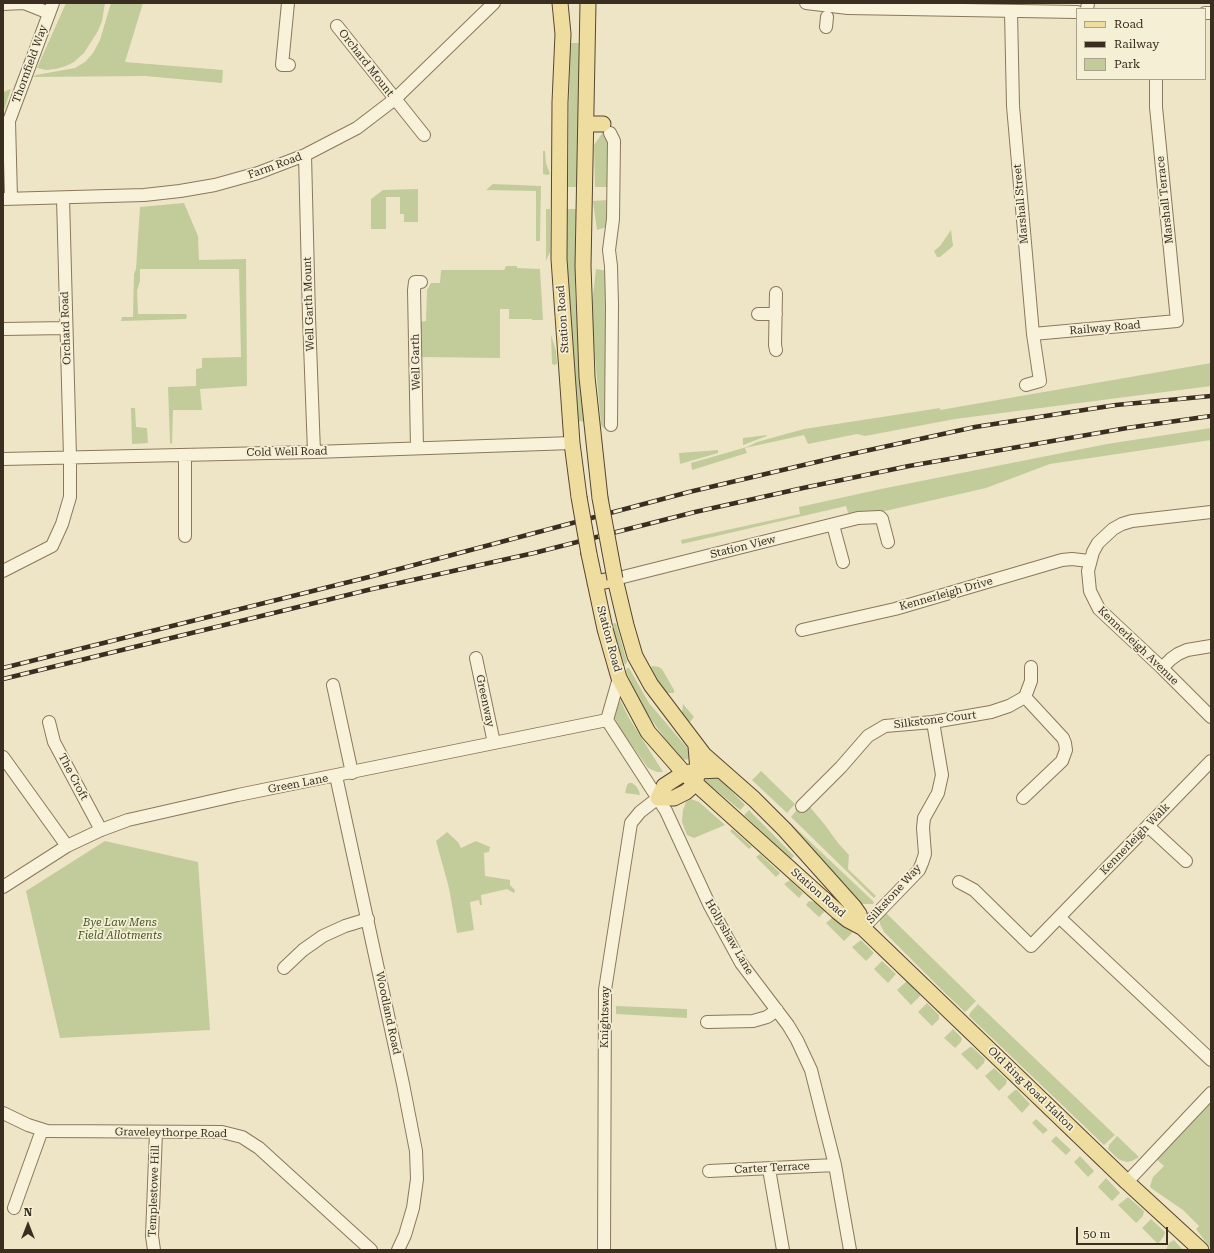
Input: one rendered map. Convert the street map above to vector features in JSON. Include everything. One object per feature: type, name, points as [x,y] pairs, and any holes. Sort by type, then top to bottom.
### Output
[{"type":"main road","name":"Station Road","points":[[560,3],[563,34],[560,102],[559,259],[572,443],[589,554],[605,629],[619,678],[648,732],[692,776],[838,912],[848,920],[863,928]]},
{"type":"main road","name":"Station Road","points":[[588,3],[583,266],[587,377],[600,498],[615,579],[635,656],[651,685],[696,746],[720,770],[754,799],[785,830],[859,914],[863,928]]},
{"type":"main road","points":[[586,124],[607,129]]},
{"type":"main road","points":[[572,443],[594,443]]},
{"type":"main road","points":[[595,583],[615,579]]},
{"type":"main road","points":[[692,776],[696,746]]},
{"type":"main road","points":[[658,798],[664,786],[692,776],[720,770]]},
{"type":"main road","name":"Old Ring Road Halton","points":[[863,928],[1127,1182],[1201,1250]]},
{"type":"street","points":[[3,4],[24,3],[51,8]]},
{"type":"street","points":[[288,3],[282,65],[289,65]]},
{"type":"street","name":"Farm Road","points":[[7,199],[144,195],[216,185],[258,173],[305,155],[357,128],[395,99],[494,3]]},
{"type":"street","points":[[806,3],[848,8],[960,6],[1011,11],[1076,12]]},
{"type":"street","name":"Thornfield Way","points":[[7,199],[10,121],[51,8]]},
{"type":"street","name":"Marshall Street","points":[[1011,11],[1013,106],[1033,334],[1040,381],[1026,385]]},
{"type":"street","name":"Orchard Mount","points":[[337,26],[424,135]]},
{"type":"street","name":"Marshall Terrace","points":[[1156,80],[1156,107],[1177,321]]},
{"type":"street","points":[[607,129],[614,141],[613,219],[609,250],[612,305],[611,425]]},
{"type":"street","name":"Well Garth Mount","points":[[305,155],[308,317],[314,452]]},
{"type":"street","name":"Orchard Road","points":[[3,571],[52,546],[62,524],[70,497],[62,198]]},
{"type":"street","name":"Well Garth","points":[[417,448],[414,290],[416,282],[420,282]]},
{"type":"street","points":[[776,293],[776,350]]},
{"type":"street","points":[[758,314],[776,314]]},
{"type":"street","name":"Railway Road","points":[[1033,334],[1177,321]]},
{"type":"street","points":[[3,330],[66,328]]},
{"type":"street","name":"Cold Well Road","points":[[3,459],[314,452],[572,443]]},
{"type":"street","points":[[185,455],[185,536]]},
{"type":"street","name":"Kennerleigh Avenue","points":[[1211,512],[1132,521],[1113,529],[1098,543],[1089,561],[1088,581],[1092,596],[1099,610],[1162,668],[1211,717]]},
{"type":"street","name":"Station View","points":[[615,579],[858,518],[880,517],[882,519],[888,542]]},
{"type":"street","points":[[833,525],[843,562]]},
{"type":"street","name":"Kennerleigh Drive","points":[[802,630],[895,609],[1062,560],[1072,559],[1089,561]]},
{"type":"street","points":[[1162,668],[1171,659],[1183,652],[1211,646]]},
{"type":"street","name":"Greenway","points":[[476,658],[494,743]]},
{"type":"street","points":[[1023,798],[1062,761],[1066,750],[1063,738],[1025,697],[1031,681],[1031,667]]},
{"type":"street","points":[[607,720],[619,678]]},
{"type":"street","points":[[333,685],[352,772]]},
{"type":"street","name":"Silkstone Court","points":[[802,806],[841,767],[868,736],[884,726],[933,722],[996,711],[1025,697]]},
{"type":"street","name":"Green Lane","points":[[3,887],[67,846],[101,830],[128,820],[352,772],[607,720]]},
{"type":"street","name":"Hollyshaw Lane","points":[[607,720],[672,822],[710,906],[741,963],[777,1010],[797,1040],[812,1070],[835,1165],[850,1250]]},
{"type":"street","name":"The Croft","points":[[49,722],[54,742],[101,830]]},
{"type":"street","name":"Silkstone Way","points":[[863,928],[919,870],[922,863],[925,854],[923,828],[924,818],[938,793],[942,775],[933,722]]},
{"type":"street","points":[[3,757],[67,846]]},
{"type":"street","name":"Kennerleigh Walk","points":[[959,882],[978,894],[1031,946],[1211,761]]},
{"type":"street","name":"Woodland Road","points":[[336,776],[404,1084],[416,1151],[417,1179],[413,1208],[405,1235],[398,1250]]},
{"type":"street","name":"Knightsway","points":[[604,1250],[605,990],[631,823],[640,812],[658,798]]},
{"type":"street","points":[[1148,826],[1186,861]]},
{"type":"street","points":[[1059,917],[1211,1060]]},
{"type":"street","points":[[284,968],[303,950],[323,936],[345,926],[368,919]]},
{"type":"street","points":[[707,1022],[754,1021],[767,1017],[777,1010]]},
{"type":"street","points":[[1127,1182],[1211,1093]]},
{"type":"street","name":"Graveleythorpe Road","points":[[3,1113],[28,1126],[42,1130],[222,1132],[232,1134],[259,1148],[371,1250]]},
{"type":"street","points":[[14,1208],[42,1130]]},
{"type":"street","name":"Templestowe Hill","points":[[154,1250],[152,1236],[156,1132]]},
{"type":"street","name":"Carter Terrace","points":[[708,1171],[835,1165]]},
{"type":"street","points":[[769,1169],[783,1250]]},
{"type":"green space","points":[[66,3],[105,3],[102,21],[98,31],[84,53],[74,62],[56,69],[46,70],[37,68]]},
{"type":"green space","points":[[111,3],[143,3],[125,62],[223,70],[222,83],[145,76],[33,77],[36,75],[75,68],[85,62],[93,53],[100,40]]},
{"type":"green space","points":[[570,43],[582,43],[577,187],[568,187]]},
{"type":"green space","points":[[11,89],[3,113],[3,92]]},
{"type":"green space","points":[[603,132],[613,155],[612,187],[595,187],[594,145]]},
{"type":"green space","points":[[543,151],[545,151],[546,163],[550,174],[547,175],[543,174]]},
{"type":"green space","points":[[493,184],[541,186],[540,241],[536,241],[536,191],[486,190]]},
{"type":"green space","points":[[418,189],[418,222],[404,222],[404,214],[400,214],[400,197],[386,197],[386,229],[371,229],[371,199],[383,190]]},
{"type":"green space","points":[[608,200],[607,227],[597,230],[593,201]]},
{"type":"green space","points":[[184,203],[198,236],[199,260],[246,259],[247,386],[200,389],[202,410],[173,410],[172,444],[170,443],[168,387],[196,386],[196,369],[202,368],[202,358],[241,357],[239,269],[140,269],[140,281],[137,291],[138,314],[186,314],[186,319],[121,321],[122,317],[133,317],[134,274],[136,269],[140,207]]},
{"type":"green space","points":[[546,209],[550,209],[550,252],[546,261]]},
{"type":"green space","points":[[566,209],[576,209],[575,293],[585,422],[580,421],[578,423],[567,295]]},
{"type":"green space","points":[[951,230],[953,246],[940,257],[937,257],[934,251],[940,246]]},
{"type":"green space","points":[[506,266],[540,269],[543,320],[509,319],[509,309],[500,309],[500,358],[420,357],[419,322],[426,321],[427,290],[431,283],[440,283],[441,270],[504,270]]},
{"type":"green space","points":[[596,269],[607,271],[604,420],[609,425],[603,428],[601,424],[591,312]]},
{"type":"green space","points":[[551,335],[556,351],[557,364],[555,365],[552,364]]},
{"type":"green space","points":[[1211,363],[1211,386],[955,419],[865,436],[857,434],[808,444],[804,435],[745,448],[747,453],[692,470],[691,463],[804,429],[940,408],[940,410]]},
{"type":"green space","points":[[131,408],[135,408],[136,427],[147,428],[148,443],[132,444]]},
{"type":"green space","points":[[1211,428],[1211,440],[1050,464],[986,488],[850,519],[846,506],[682,544],[681,540],[800,514],[799,507],[881,489],[1107,444]]},
{"type":"green space","points":[[767,436],[743,445],[743,438]]},
{"type":"green space","points":[[718,450],[718,453],[680,464],[679,453]]},
{"type":"green space","points":[[616,623],[627,662],[625,665],[611,624]]},
{"type":"green space","points":[[653,666],[662,669],[674,690],[674,693],[667,693],[663,691],[649,668]]},
{"type":"green space","points":[[627,668],[629,668],[649,703],[689,750],[691,755],[689,759],[684,760],[676,754],[641,705],[626,671]]},
{"type":"green space","points":[[620,700],[629,718],[663,772],[657,772],[648,768],[618,726],[614,716],[615,707]]},
{"type":"green space","points":[[683,704],[694,717],[690,722],[682,713]]},
{"type":"green space","points":[[761,771],[795,804],[787,813],[752,780]]},
{"type":"green space","points":[[709,775],[720,779],[745,805],[740,810],[705,781],[706,777]]},
{"type":"green space","points":[[629,783],[636,786],[640,795],[625,793]]},
{"type":"green space","points":[[763,798],[874,902],[873,904],[858,904]]},
{"type":"green space","points":[[691,799],[699,802],[725,825],[694,838],[687,835],[682,822],[683,810],[686,802]]},
{"type":"green space","points":[[799,807],[810,807],[825,825],[849,855],[848,869],[876,896],[874,898],[791,817]]},
{"type":"green space","points":[[749,810],[794,856],[791,859],[744,815]]},
{"type":"green space","points":[[732,829],[752,847],[749,849],[730,831]]},
{"type":"green space","points":[[447,832],[458,842],[461,848],[476,841],[490,847],[489,852],[484,853],[485,876],[510,880],[510,885],[515,890],[514,893],[507,889],[481,895],[482,905],[480,905],[479,900],[470,902],[474,930],[457,933],[449,888],[436,841]]},
{"type":"green space","name":"Bye Law Mens Field Allotments","points":[[105,841],[198,862],[210,1030],[60,1038],[26,891]]},
{"type":"green space","points":[[760,854],[780,873],[776,877],[756,857]]},
{"type":"green space","points":[[790,880],[803,893],[799,898],[784,884]]},
{"type":"green space","points":[[809,901],[815,902],[825,911],[819,917],[806,905]]},
{"type":"green space","points":[[883,910],[976,1001],[965,1012],[884,932],[880,924],[880,913]]},
{"type":"green space","points":[[833,917],[853,932],[844,941],[826,923]]},
{"type":"green space","points":[[861,940],[874,953],[866,961],[852,947]]},
{"type":"green space","points":[[882,961],[896,974],[888,983],[874,969]]},
{"type":"green space","points":[[907,981],[920,993],[920,996],[911,1005],[897,990]]},
{"type":"green space","points":[[927,1003],[939,1015],[939,1019],[932,1026],[918,1012]]},
{"type":"green space","points":[[978,1004],[1115,1135],[1104,1145],[969,1016]]},
{"type":"green space","points":[[616,1006],[687,1009],[687,1018],[616,1014]]},
{"type":"green space","points":[[953,1029],[962,1038],[961,1042],[955,1048],[944,1038]]},
{"type":"green space","points":[[972,1047],[985,1059],[984,1063],[977,1070],[961,1054]]},
{"type":"green space","points":[[994,1068],[1007,1080],[1006,1084],[999,1091],[985,1076]]},
{"type":"green space","points":[[1017,1090],[1030,1104],[1022,1113],[1007,1097]]},
{"type":"green space","points":[[1211,1103],[1211,1249],[1196,1229],[1199,1226],[1183,1210],[1150,1186],[1153,1177],[1164,1166],[1156,1159]]},
{"type":"green space","points":[[1036,1119],[1048,1130],[1043,1134],[1032,1123]]},
{"type":"green space","points":[[1056,1136],[1071,1150],[1066,1155],[1051,1141]]},
{"type":"green space","points":[[1117,1136],[1139,1157],[1127,1162],[1116,1157],[1108,1149],[1109,1145]]},
{"type":"green space","points":[[1080,1156],[1094,1171],[1088,1177],[1074,1162]]},
{"type":"green space","points":[[1106,1178],[1120,1193],[1112,1201],[1098,1187]]},
{"type":"green space","points":[[1128,1197],[1144,1211],[1143,1216],[1136,1223],[1118,1205]]},
{"type":"green space","points":[[1151,1219],[1165,1232],[1158,1244],[1142,1228]]},
{"type":"green space","points":[[1174,1240],[1183,1250],[1166,1250],[1169,1243]]},
{"type":"railway","points":[[3,668],[369,577],[689,492],[842,456],[975,427],[1116,405],[1211,396]]},
{"type":"railway","points":[[3,679],[372,589],[534,553],[695,512],[803,488],[909,466],[1127,428],[1211,416]]}]
